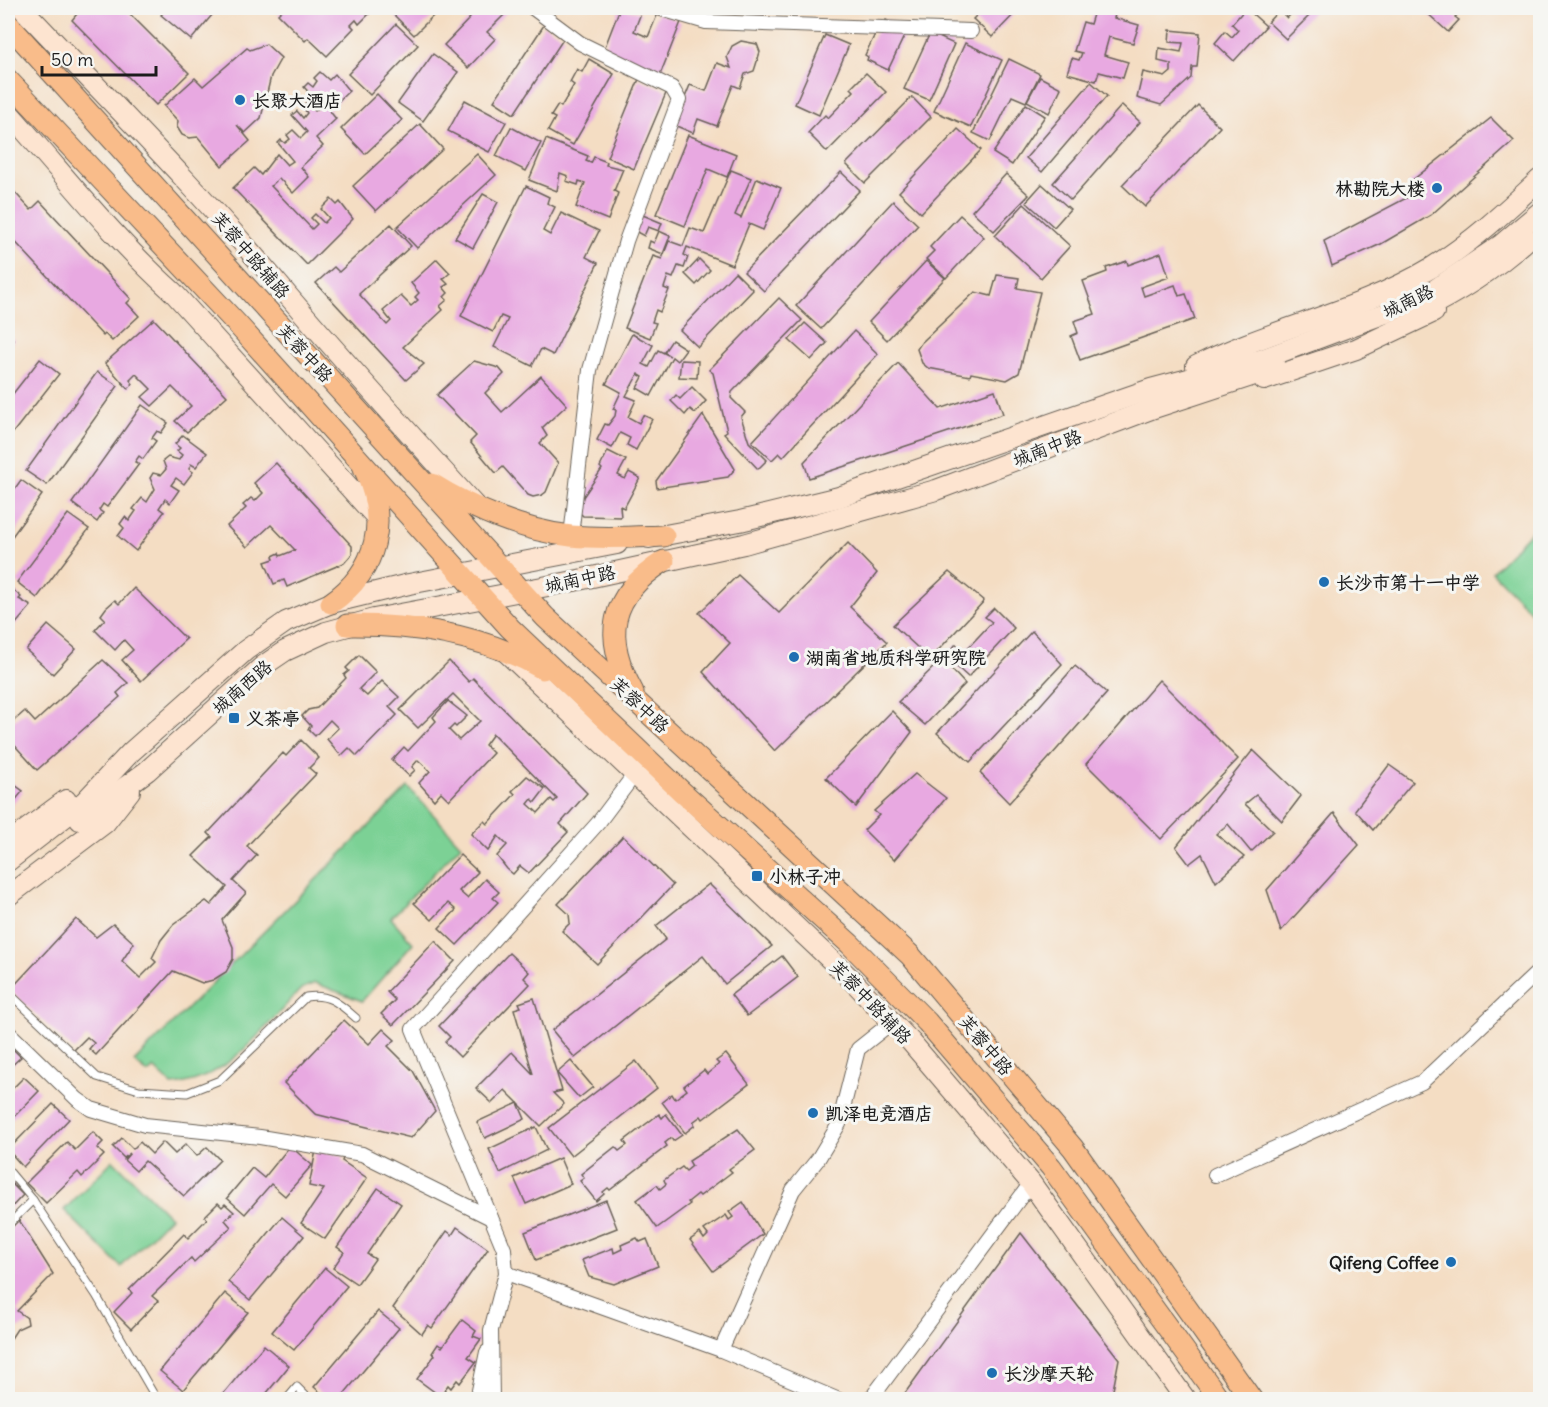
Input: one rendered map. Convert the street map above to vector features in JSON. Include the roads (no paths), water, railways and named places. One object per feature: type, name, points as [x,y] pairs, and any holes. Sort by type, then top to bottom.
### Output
[{"type":"main road","name":"芙蓉中路辅路","points":[[22,8],[206,204],[280,286],[314,329],[476,507]]},
{"type":"main road","name":"芙蓉中路","points":[[8,24],[521,591],[650,715],[910,955],[1072,1148],[1252,1400]]},
{"type":"main road","name":"芙蓉中路","points":[[8,80],[207,292],[483,598],[562,679],[641,766],[850,944],[934,1029],[1051,1167],[1220,1400]]},
{"type":"main road","points":[[8,112],[63,173],[86,204],[136,259],[173,292],[376,517]]},
{"type":"main road","points":[[1152,398],[1263,336],[1356,304],[1430,268],[1484,231],[1540,179]]},
{"type":"main road","name":"城南路","points":[[1262,366],[1434,290],[1502,244],[1540,212]]},
{"type":"main road","name":"城南中路","points":[[498,565],[740,521],[838,497],[1152,398],[1262,366],[1391,324],[1447,299],[1504,261],[1540,227]]},
{"type":"main road","points":[[1152,398],[1223,392],[1356,348],[1446,306],[1524,255],[1540,239]]},
{"type":"main road","name":"城南中路","points":[[521,591],[744,544],[936,490],[1152,398]]},
{"type":"main road","points":[[331,603],[348,591],[368,565],[374,548],[376,517],[369,477],[360,459]]},
{"type":"main road","points":[[417,474],[476,507],[539,530],[571,536],[664,536]]},
{"type":"main road","points":[[650,715],[634,693],[618,658],[613,639],[620,604],[634,584],[664,561]]},
{"type":"main road","name":"城南西路","points":[[8,861],[84,802],[131,752],[246,650],[286,622],[331,603],[498,565]]},
{"type":"main road","name":"城南西路","points":[[8,876],[147,771],[271,661],[306,640],[347,625],[521,591]]},
{"type":"main road","points":[[347,625],[428,628],[505,651],[562,679]]},
{"type":"main road","name":"芙蓉中路辅路","points":[[505,651],[641,766],[892,1022],[966,1104],[1031,1183],[1186,1400]]},
{"type":"main road","points":[[8,843],[131,752]]},
{"type":"main road","points":[[8,896],[105,823],[147,771]]},
{"type":"street","points":[[533,8],[580,43],[672,88],[679,100],[626,241],[590,370],[571,536]]},
{"type":"street","points":[[658,8],[706,22],[970,31]]},
{"type":"street","points":[[477,1400],[491,1330],[506,1273],[504,1249],[413,1029],[598,823],[641,766]]},
{"type":"street","points":[[1215,1175],[1422,1082],[1540,970]]},
{"type":"street","points":[[721,1350],[793,1190],[818,1159],[839,1124],[858,1049],[892,1022]]},
{"type":"street","points":[[8,1032],[77,1099],[91,1109],[145,1125],[260,1137],[362,1154],[492,1218]]},
{"type":"street","points":[[870,1400],[1031,1183]]},
{"type":"street","points":[[506,1273],[721,1350],[839,1400]]},
{"type":"street","points":[[491,1330],[493,1394]]},
{"type":"lane","points":[[8,992],[97,1077],[139,1090],[187,1093],[220,1080],[306,998],[317,995],[334,999],[356,1018]]},
{"type":"lane","points":[[8,1170],[33,1200],[91,1287],[157,1400]]},
{"type":"lane","points":[[8,1225],[33,1200]]},
{"type":"lane","points":[[286,1400],[297,1388],[310,1400]]},
{"type":"place","name":"长聚大酒店","points":[[240,100]]},
{"type":"place","name":"林勘院大楼","points":[[1437,188]]},
{"type":"place","name":"长沙市第十一中学","points":[[1324,582]]},
{"type":"place","name":"湖南省地质科学研究院","points":[[794,657]]},
{"type":"place","name":"义茶亭","points":[[234,718]]},
{"type":"place","name":"小林子冲","points":[[757,876]]},
{"type":"place","name":"凯泽电竞酒店","points":[[813,1113]]},
{"type":"place","name":"Qifeng Coffee","points":[[1451,1262]]},
{"type":"place","name":"长沙摩天轮","points":[[992,1373]]}]
